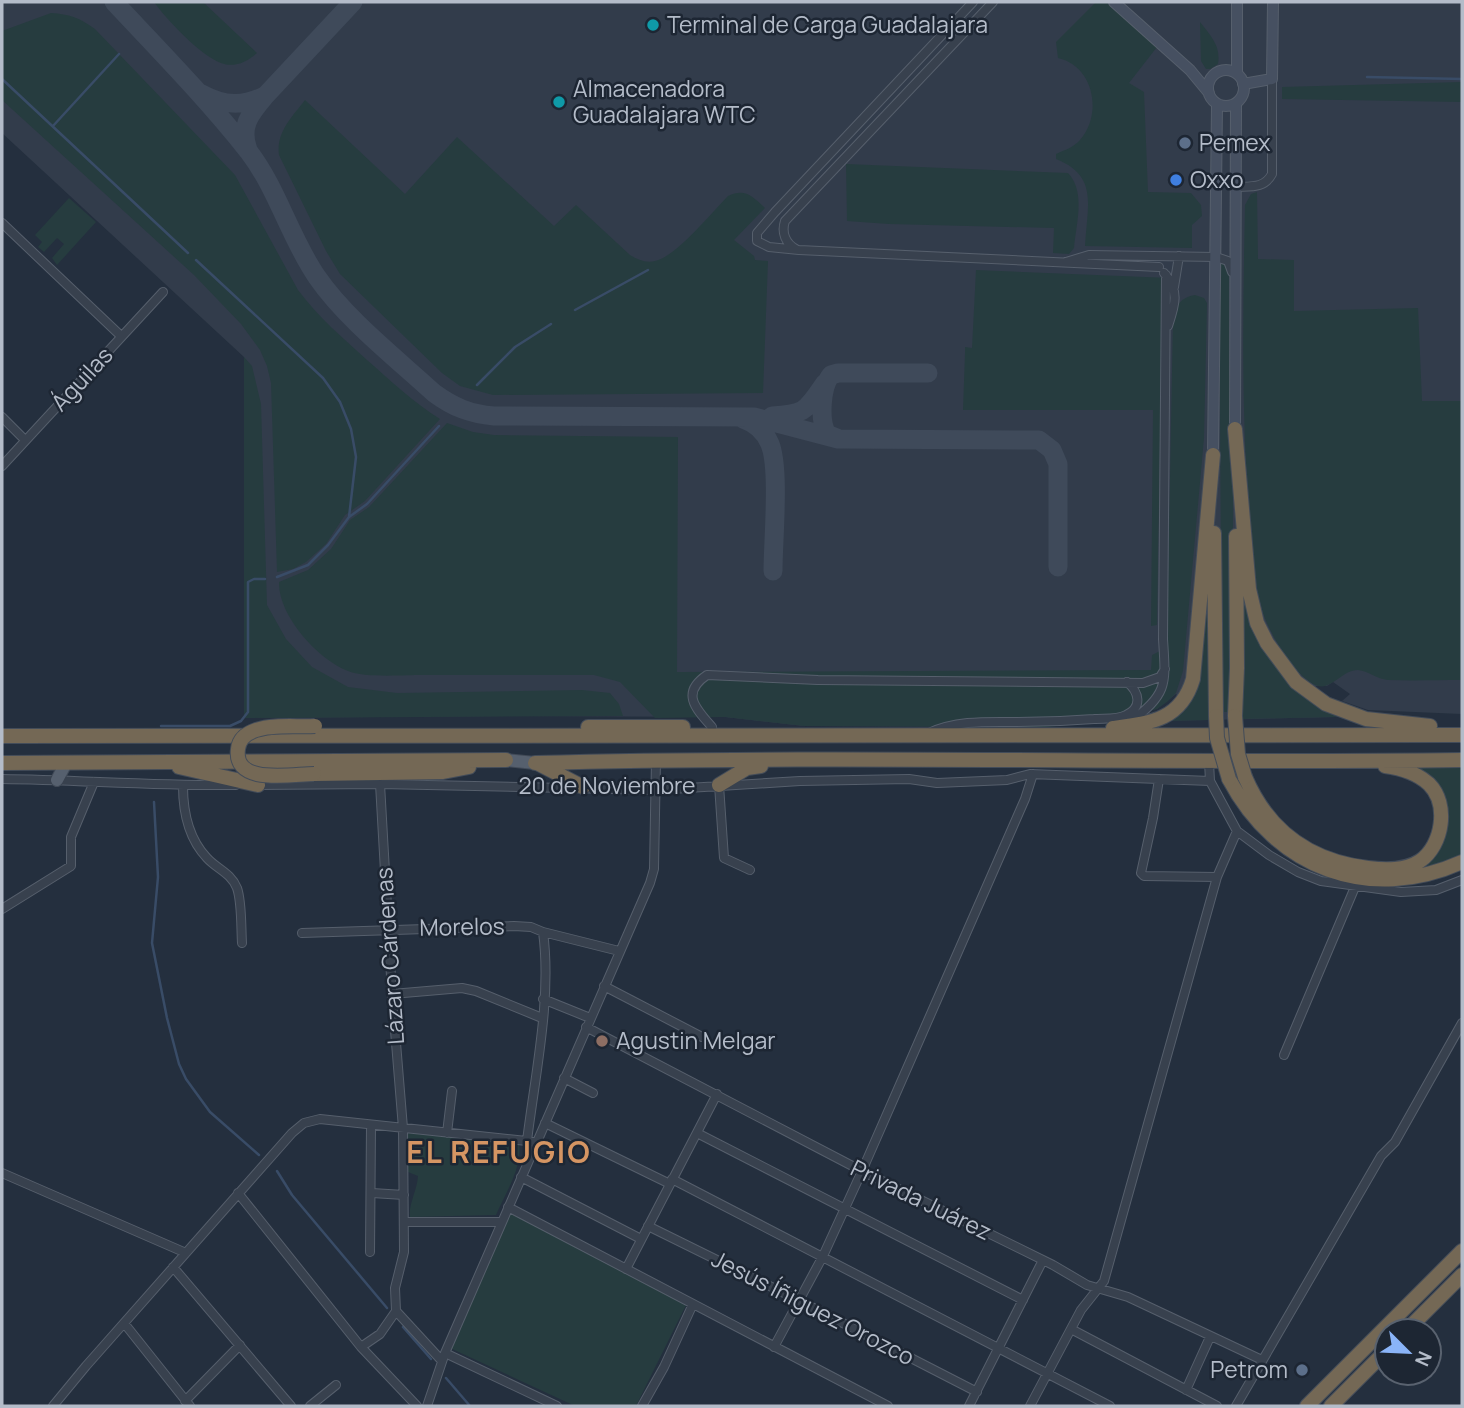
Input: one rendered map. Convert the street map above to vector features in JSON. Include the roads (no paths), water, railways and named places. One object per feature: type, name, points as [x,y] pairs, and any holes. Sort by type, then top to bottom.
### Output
[{"type":"highway","points":[[1236,429],[1235,716],[1238,754],[1245,777],[1255,798],[1275,824],[1295,842],[1316,855],[1345,865],[1380,869],[1402,868],[1420,860],[1436,843],[1441,819],[1441,807],[1430,785],[1409,772],[1345,761]]},
{"type":"highway","points":[[1236,429],[1250,589],[1257,622],[1280,663],[1310,694],[1344,713],[1380,721],[1462,729]]},
{"type":"highway","points":[[1213,455],[1217,738],[1229,779],[1241,801],[1264,830],[1292,852],[1325,869],[1361,878],[1404,879],[1437,872],[1462,862]]},
{"type":"highway","points":[[1046,735],[1125,726],[1162,718],[1183,702],[1193,679],[1213,455]]},
{"type":"highway","points":[[506,760],[443,772],[262,776],[253,774],[241,765],[237,751],[243,737],[252,731],[315,726],[712,727],[803,736]]},
{"type":"highway","points":[[2,736],[1462,735]]},
{"type":"highway","points":[[5,765],[154,761],[506,760]]},
{"type":"highway","points":[[535,762],[1462,760]]},
{"type":"highway","points":[[154,761],[258,785]]},
{"type":"highway","points":[[719,785],[747,768],[786,761]]},
{"type":"highway","points":[[535,762],[583,787]]},
{"type":"highway","points":[[1307,1406],[1462,1251]]},
{"type":"highway","points":[[1420,1317],[1462,1275]]},
{"type":"highway","points":[[1331,1406],[1373,1364]]},
{"type":"main road","points":[[506,760],[535,762]]},
{"type":"main road","points":[[57,780],[66,763]]},
{"type":"street","points":[[973,2],[757,233],[757,241],[769,247],[799,250],[1159,267]]},
{"type":"street","points":[[799,250],[792,247],[784,236],[785,221],[993,2]]},
{"type":"street","points":[[1114,2],[1190,71],[1217,104],[1213,455]]},
{"type":"street","points":[[1236,429],[1236,103],[1242,94],[1237,2]]},
{"type":"street","points":[[1235,187],[1260,186],[1268,182],[1272,174],[1273,2]]},
{"type":"street","points":[[1209,93],[1209,82],[1216,73],[1229,70],[1240,79],[1272,79]]},
{"type":"street","points":[[1217,104],[1226,106],[1236,103]]},
{"type":"street","points":[[2,223],[121,336]]},
{"type":"street","points":[[1063,263],[1083,256],[1216,257],[1228,261],[1231,267],[1232,370],[1235,382]]},
{"type":"street","points":[[1152,256],[1174,287]]},
{"type":"street","points":[[1165,335],[1174,302],[1179,256]]},
{"type":"street","points":[[1125,726],[1150,706],[1161,693],[1165,669],[1166,275]]},
{"type":"street","name":"Águilas","points":[[2,466],[163,292]]},
{"type":"street","points":[[2,417],[25,440]]},
{"type":"street","points":[[712,727],[695,708],[692,694],[696,682],[707,676],[818,680],[1126,682],[1153,680],[1160,677],[1165,669]]},
{"type":"street","points":[[922,736],[940,727],[956,724],[1121,717],[1132,711],[1138,695],[1135,688],[1126,682]]},
{"type":"street","points":[[532,1142],[545,1123],[654,869],[656,760]]},
{"type":"street","points":[[1209,762],[1210,781],[1237,831],[1298,872],[1315,879],[1355,887],[1418,892],[1436,890],[1462,880]]},
{"type":"street","points":[[774,1346],[845,1209],[1025,799],[1033,774]]},
{"type":"street","name":"20 de Noviembre","points":[[2,779],[183,786],[380,784],[656,790],[719,785],[909,779],[937,783],[1007,780],[1018,775],[1033,774],[1210,781]]},
{"type":"street","points":[[1159,779],[1141,873],[1144,876],[1217,877]]},
{"type":"street","points":[[2,909],[69,868],[71,837],[94,782]]},
{"type":"street","name":"Lázaro Cárdenas","points":[[380,784],[403,1128],[404,1252],[396,1288],[396,1311]]},
{"type":"street","points":[[719,785],[724,858],[750,870]]},
{"type":"street","points":[[183,786],[183,805],[192,835],[207,858],[226,872],[238,889],[242,943]]},
{"type":"street","points":[[1030,1406],[1081,1310],[1099,1289],[1108,1268],[1217,877],[1237,831]]},
{"type":"street","points":[[1284,1055],[1355,887]]},
{"type":"street","name":"Morelos","points":[[302,933],[488,925],[531,927],[619,951]]},
{"type":"street","points":[[426,1406],[443,1357],[521,1177],[532,1142],[546,954],[543,932]]},
{"type":"street","points":[[604,986],[702,1037]]},
{"type":"street","points":[[392,994],[462,988],[542,1018]]},
{"type":"street","name":"Privada Juárez","points":[[543,999],[862,1171],[1099,1289],[1128,1297],[1262,1360]]},
{"type":"street","points":[[1236,1406],[1381,1156],[1395,1142],[1462,1023]]},
{"type":"street","points":[[564,1078],[593,1093]]},
{"type":"street","points":[[447,1133],[452,1091]]},
{"type":"street","points":[[626,1269],[717,1094]]},
{"type":"street","points":[[54,1406],[238,1192],[304,1123],[320,1119],[532,1142]]},
{"type":"street","points":[[545,1123],[822,1256],[1110,1406]]},
{"type":"street","points":[[370,1252],[371,1125]]},
{"type":"street","points":[[696,1133],[1023,1300]]},
{"type":"street","points":[[2,1173],[186,1253]]},
{"type":"street","points":[[521,1177],[641,1239]]},
{"type":"street","points":[[238,1192],[361,1347],[417,1406]]},
{"type":"street","points":[[372,1193],[404,1195]]},
{"type":"street","points":[[508,1208],[888,1406]]},
{"type":"street","points":[[404,1222],[502,1222]]},
{"type":"street","name":"Jesús Íñiguez Orozco","points":[[648,1226],[976,1392]]},
{"type":"street","points":[[969,1406],[1043,1260]]},
{"type":"street","points":[[173,1267],[291,1406]]},
{"type":"street","points":[[642,1406],[664,1367],[693,1304]]},
{"type":"street","points":[[361,1347],[380,1334],[396,1311],[443,1357],[557,1406]]},
{"type":"street","points":[[124,1323],[188,1404],[240,1345]]},
{"type":"street","points":[[1071,1329],[1217,1406]]},
{"type":"street","points":[[1186,1390],[1210,1336]]},
{"type":"street","points":[[310,1406],[335,1385]]},
{"type":"waterway","points":[[53,126],[119,54]]},
{"type":"waterway","points":[[1367,77],[1462,79]]},
{"type":"waterway","points":[[2,79],[188,253]]},
{"type":"waterway","points":[[196,260],[323,378],[340,402],[351,429],[356,457],[349,517]]},
{"type":"waterway","points":[[575,310],[648,270]]},
{"type":"waterway","points":[[477,385],[515,347],[551,324]]},
{"type":"waterway","points":[[277,577],[308,565],[328,545],[349,517],[367,504],[439,426]]},
{"type":"waterway","points":[[161,726],[230,726],[241,721],[248,712],[248,582],[265,579]]},
{"type":"waterway","points":[[154,802],[158,877],[152,943],[179,1064],[186,1079],[210,1112],[259,1155]]},
{"type":"waterway","points":[[277,1171],[292,1195],[387,1308]]},
{"type":"waterway","points":[[403,1327],[431,1359]]},
{"type":"waterway","points":[[446,1378],[470,1406]]},
{"type":"place","name":"Terminal de Carga Guadalajara","points":[[653,25]]},
{"type":"place","name":"Almacenadora Guadalajara WTC","points":[[559,102]]},
{"type":"place","name":"Pemex","points":[[1185,143]]},
{"type":"place","name":"Oxxo","points":[[1176,180]]},
{"type":"place","name":"Agustin Melgar","points":[[602,1041]]},
{"type":"place","name":"Petrom","points":[[1302,1370]]},
{"type":"district","name":"EL REFUGIO","points":[[499,1153]]}]
